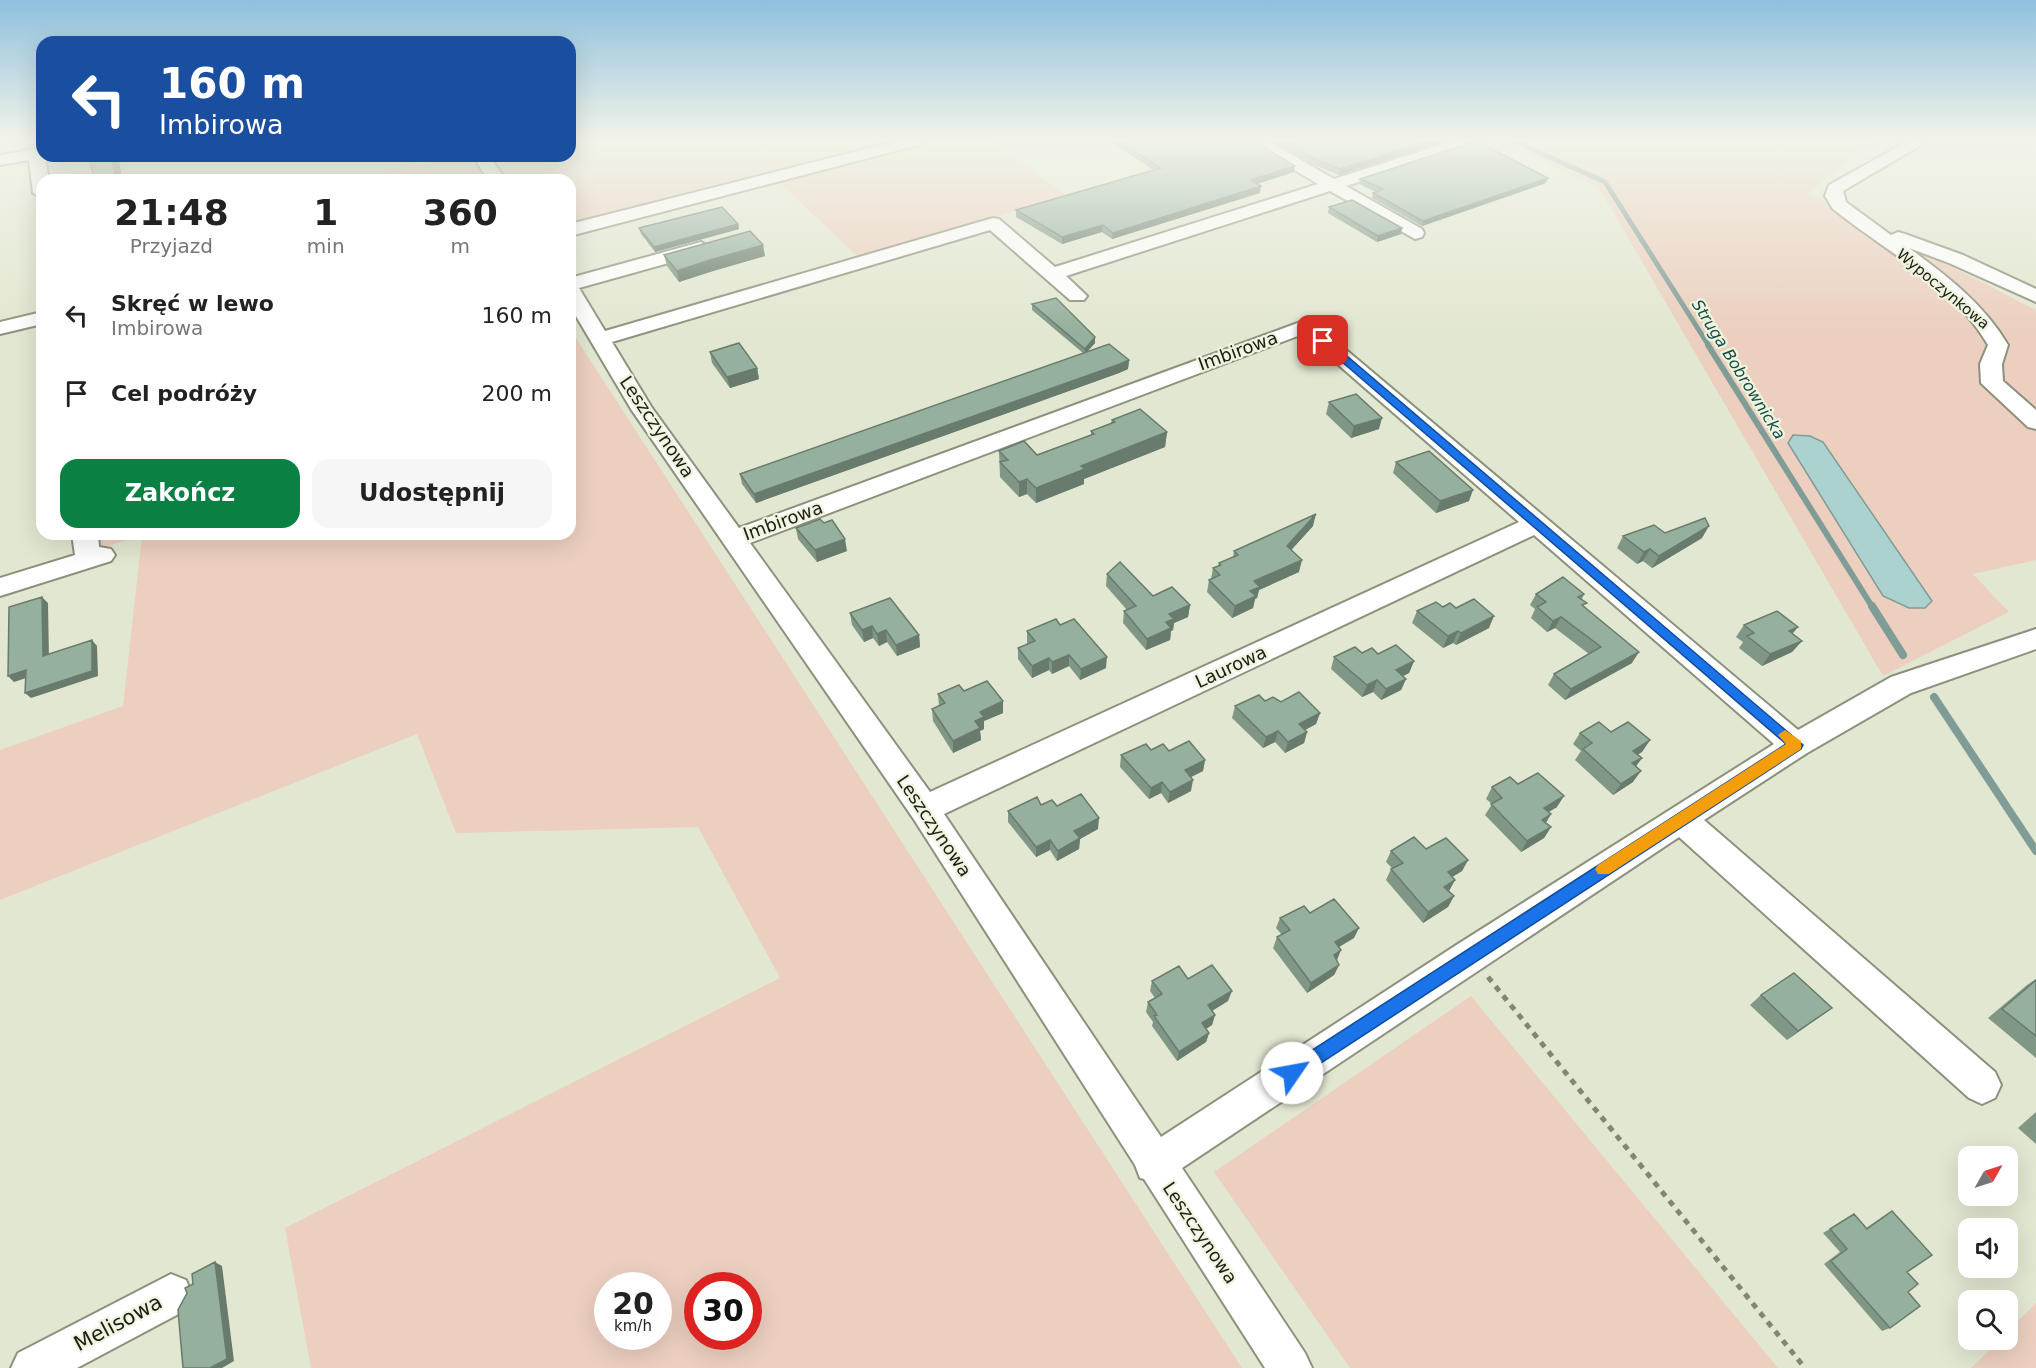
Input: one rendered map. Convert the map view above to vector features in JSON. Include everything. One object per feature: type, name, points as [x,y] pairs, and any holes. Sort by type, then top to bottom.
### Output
[{"type":"street","points":[[576,228],[668,205]]},
{"type":"street","points":[[1052,274],[1270,205]]},
{"type":"street","points":[[1366,205],[1415,233]]},
{"type":"street","name":"Wypoczynkowa","points":[[1842,205],[1850,214],[1935,278],[1992,329],[1998,345],[1991,364],[1992,383],[2036,422]]},
{"type":"street","points":[[1850,214],[1887,233],[1956,259],[2036,296]]},
{"type":"street","points":[[600,339],[993,223],[1077,296]]},
{"type":"street","points":[[576,282],[718,244]]},
{"type":"street","name":"Leszczynowa","points":[[576,299],[642,409],[924,809],[1154,1164],[1290,1368]]},
{"type":"street","points":[[0,328],[36,319]]},
{"type":"street","name":"Imbirowa","points":[[735,539],[1306,326],[1796,745]]},
{"type":"street","name":"Laurowa","points":[[924,809],[1537,524]]},
{"type":"street","points":[[0,587],[91,549]]},
{"type":"street","points":[[1154,1164],[1470,955],[1796,745],[1901,685],[2036,639]]},
{"type":"street","points":[[1681,819],[1982,1085]]},
{"type":"street","name":"Melisowa","points":[[33,1368],[171,1295]]},
{"type":"path","points":[[1470,955],[1805,1368]]},
{"type":"shaded area","points":[[576,205],[648,205],[576,223]]},
{"type":"shaded area","points":[[803,205],[1037,205],[858,257]]},
{"type":"shaded area","points":[[1609,205],[1831,205],[2036,310],[2036,560],[1973,574],[2009,612],[1883,676]]},
{"type":"shaded area","points":[[576,338],[1242,1368],[311,1368],[285,1228],[780,978],[698,827],[456,833],[417,734],[0,900],[0,750],[123,706],[142,540],[576,540]]},
{"type":"shaded area","points":[[96,540],[128,540],[97,549]]},
{"type":"shaded area","points":[[1471,996],[1778,1368],[1350,1368],[1214,1172]]},
{"type":"shaded area","points":[[2036,1303],[2036,1368],[1971,1368],[1990,1350],[2018,1350],[2018,1321]]},
{"type":"water","points":[[1793,435],[1810,436],[1823,442],[1932,601],[1925,608],[1909,608],[1883,596],[1788,443]]},
{"type":"building","points":[[1034,205],[1202,205],[1113,233],[1103,225],[1062,237],[1016,210]]},
{"type":"building","points":[[1361,205],[1402,228],[1378,236],[1329,207]]},
{"type":"building","points":[[1394,205],[1470,205],[1423,221]]},
{"type":"building","points":[[722,207],[738,224],[654,247],[639,228]]},
{"type":"building","points":[[750,231],[763,245],[677,271],[664,255]]},
{"type":"building","points":[[1056,298],[1095,337],[1085,349],[1032,304]]},
{"type":"building","points":[[739,343],[757,368],[727,377],[710,352]]},
{"type":"building","points":[[1109,344],[1129,360],[754,494],[740,474]]},
{"type":"building","points":[[1356,394],[1382,418],[1354,426],[1329,402]]},
{"type":"building","points":[[1140,409],[1167,432],[1081,466],[1085,469],[1036,488],[1027,479],[1019,482],[1000,462],[1008,460],[999,451],[1024,441],[1037,455],[1094,434],[1091,431]]},
{"type":"building","points":[[1429,451],[1473,490],[1440,501],[1396,462]]},
{"type":"building","points":[[1316,514],[1287,546],[1302,560],[1254,581],[1260,587],[1250,591],[1256,596],[1235,606],[1209,580],[1220,575],[1213,568],[1238,555],[1234,551]]},
{"type":"building","points":[[1705,518],[1709,526],[1659,556],[1650,549],[1644,552],[1623,536],[1654,525],[1665,533]]},
{"type":"building","points":[[820,519],[824,523],[832,520],[845,539],[815,550],[796,528]]},
{"type":"building","points":[[1120,562],[1153,596],[1172,587],[1190,605],[1169,614],[1174,619],[1166,622],[1171,628],[1147,639],[1124,611],[1136,606],[1107,574]]},
{"type":"building","points":[[1563,577],[1584,594],[1578,597],[1587,603],[1582,605],[1639,652],[1571,689],[1554,674],[1601,647],[1561,617],[1553,621],[1537,607],[1546,602],[1536,594]]},
{"type":"building","points":[[42,597],[43,656],[92,640],[92,671],[25,693],[26,670],[8,676],[9,607]]},
{"type":"building","points":[[890,598],[919,635],[896,645],[886,630],[877,634],[872,626],[862,630],[850,613]]},
{"type":"building","points":[[1474,599],[1494,616],[1461,633],[1458,631],[1448,636],[1417,611],[1436,602],[1443,607],[1450,603],[1456,608]]},
{"type":"building","points":[[1777,611],[1798,627],[1789,631],[1802,641],[1770,654],[1747,636],[1754,633],[1744,625]]},
{"type":"building","points":[[1056,619],[1060,625],[1074,619],[1107,657],[1081,669],[1069,655],[1052,662],[1049,658],[1032,666],[1018,648],[1035,641],[1027,631]]},
{"type":"building","points":[[1396,645],[1414,661],[1396,670],[1406,679],[1386,689],[1377,680],[1367,685],[1334,657],[1355,647],[1362,653],[1372,648],[1378,654]]},
{"type":"building","points":[[987,681],[1003,701],[980,712],[984,717],[975,721],[980,728],[953,741],[932,709],[945,703],[938,694],[959,685],[964,691]]},
{"type":"building","points":[[1299,692],[1320,713],[1299,724],[1307,732],[1288,742],[1278,731],[1266,737],[1235,706],[1259,695],[1265,701],[1273,697],[1281,702]]},
{"type":"building","points":[[1599,722],[1611,732],[1628,722],[1650,740],[1633,751],[1642,758],[1632,763],[1641,771],[1621,784],[1583,749],[1592,743],[1580,733]]},
{"type":"building","points":[[1189,741],[1205,760],[1185,770],[1193,780],[1170,792],[1162,782],[1151,788],[1121,755],[1146,744],[1151,750],[1163,744],[1169,751]]},
{"type":"building","points":[[1538,773],[1564,796],[1544,808],[1551,814],[1542,820],[1551,827],[1527,841],[1491,804],[1502,798],[1492,787],[1510,777],[1518,784]]},
{"type":"building","points":[[1081,794],[1099,818],[1074,831],[1080,838],[1058,851],[1050,840],[1036,847],[1008,811],[1037,797],[1041,805],[1052,800],[1057,806]]},
{"type":"building","points":[[1414,837],[1426,849],[1446,838],[1468,860],[1448,872],[1455,880],[1444,887],[1454,896],[1428,912],[1391,869],[1403,863],[1391,851]]},
{"type":"building","points":[[1334,899],[1359,928],[1335,942],[1341,950],[1334,955],[1339,965],[1311,983],[1277,937],[1290,930],[1280,918],[1304,906],[1310,913]]},
{"type":"building","points":[[1212,965],[1232,991],[1208,1005],[1215,1015],[1202,1023],[1209,1033],[1179,1052],[1154,1016],[1157,1015],[1148,1002],[1162,994],[1152,981],[1179,966],[1188,979]]},
{"type":"building","points":[[1794,973],[1832,1008],[1798,1031],[1761,995]]},
{"type":"building","points":[[2036,980],[2036,1036],[2002,1009]]},
{"type":"building","points":[[1892,1211],[1932,1255],[1907,1272],[1918,1284],[1908,1292],[1920,1306],[1890,1328],[1831,1261],[1847,1249],[1830,1229],[1854,1214],[1867,1229]]},
{"type":"building","points":[[215,1262],[227,1359],[210,1368],[183,1368],[178,1310],[187,1293],[185,1288],[193,1284],[192,1274]]},
{"type":"waterway","name":"Struga Bobrownicka","points":[[1619,205],[1709,346]]},
{"type":"waterway","name":"Struga Bobrownicka","points":[[1708,345],[1873,608]]},
{"type":"waterway","name":"Struga Bobrownicka","points":[[1872,606],[1903,655]]},
{"type":"waterway","name":"Struga Bobrownicka","points":[[1934,697],[2036,851]]},
{"type":"slow traffic","points":[[1603,869],[1796,745],[1785,735]]},
{"type":"route","points":[[1292,1073],[1470,955],[1796,745],[1323,341]]}]
